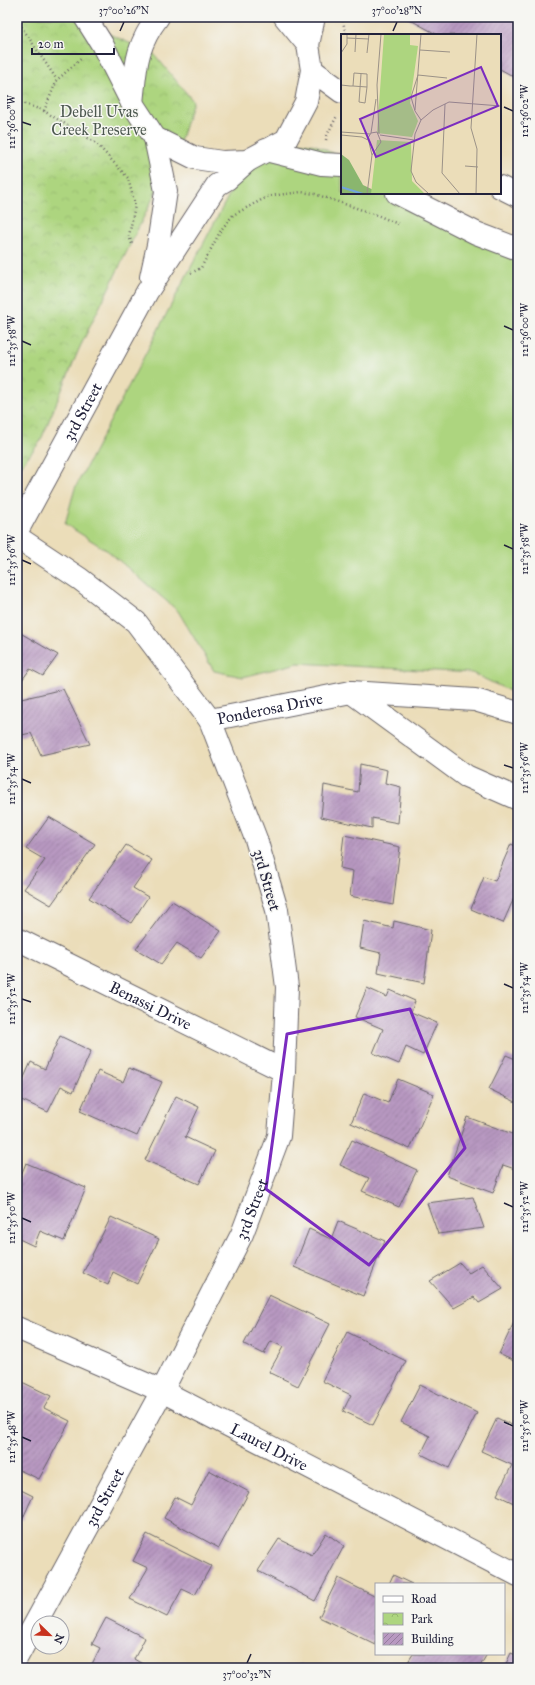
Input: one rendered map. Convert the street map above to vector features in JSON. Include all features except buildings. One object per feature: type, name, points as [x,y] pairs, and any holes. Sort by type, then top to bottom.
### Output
[{"type":"street","points":[[85,17],[102,44],[132,104],[154,138],[195,158],[222,162],[247,161]]},
{"type":"street","points":[[132,104],[137,57],[147,31],[158,17]]},
{"type":"street","points":[[285,17],[308,45]]},
{"type":"street","points":[[308,45],[314,17]]},
{"type":"street","name":"3rd Street","points":[[17,532],[147,292],[217,185],[227,179],[247,161],[286,140],[306,102],[312,70],[308,45]]},
{"type":"street","points":[[312,70],[341,91]]},
{"type":"street","name":"3rd Street","points":[[147,292],[158,245],[166,191],[154,138]]},
{"type":"street","points":[[266,150],[322,164],[341,165]]},
{"type":"street","points":[[501,188],[518,196]]},
{"type":"street","points":[[399,194],[476,233],[518,249]]},
{"type":"street","name":"Ponderosa Drive","points":[[17,537],[80,579],[136,622],[210,720],[351,692],[475,700],[518,713]]},
{"type":"street","points":[[351,692],[466,776],[518,799]]},
{"type":"street","name":"3rd Street","points":[[17,1657],[162,1391],[242,1234],[279,1136],[284,1071],[287,987],[277,910],[256,839],[210,720]]},
{"type":"street","name":"Benassi Drive","points":[[17,939],[284,1071]]},
{"type":"street","name":"Laurel Drive","points":[[17,1328],[162,1391],[518,1575]]},
{"type":"path","points":[[342,17],[346,34]]},
{"type":"path","points":[[17,20],[57,80]]},
{"type":"path","points":[[44,111],[57,80],[82,58]]},
{"type":"path","points":[[17,101],[44,111],[96,142],[128,178],[135,205],[129,236]]},
{"type":"path","points":[[200,268],[221,230],[233,215],[269,196],[300,192],[315,194],[377,215]]},
{"type":"highlighted area","points":[[410,1009],[465,1148],[369,1265],[266,1189],[287,1034]]},
{"type":"green space","name":"Debell Uvas Creek Preserve","points":[[17,17],[74,17],[154,54],[193,101],[179,145],[79,349],[40,442],[17,470]]},
{"type":"green space","points":[[286,140],[316,145],[341,158],[341,194],[411,194],[518,249],[518,695],[472,673],[298,663],[243,677],[214,671],[178,611],[108,551],[65,524],[75,488],[252,151]]}]
